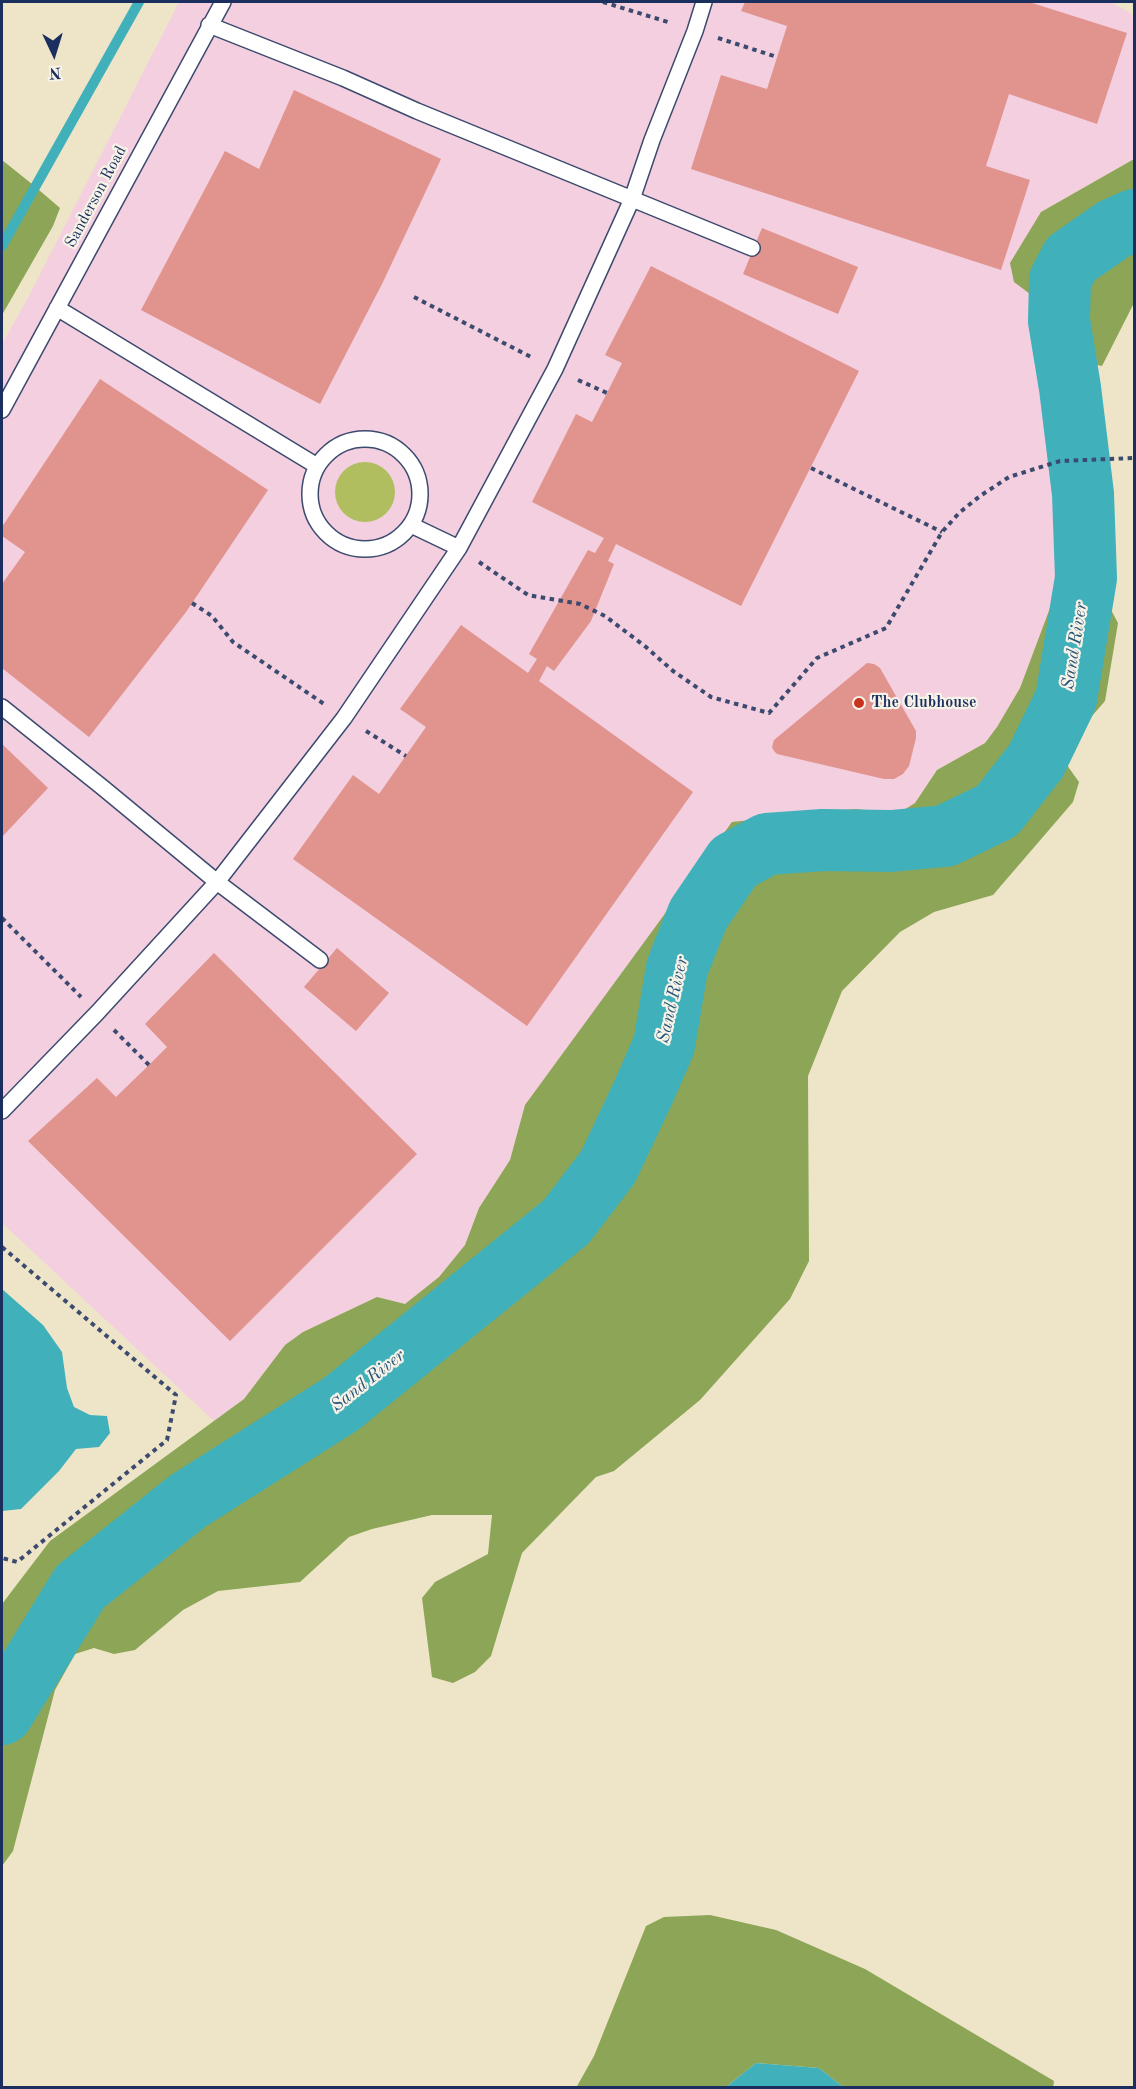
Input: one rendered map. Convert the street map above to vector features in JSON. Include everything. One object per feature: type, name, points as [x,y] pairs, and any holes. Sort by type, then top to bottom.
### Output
[{"type":"lane","name":"Sanderson Road","points":[[2,410],[223,2]]},
{"type":"lane","points":[[2,1111],[97,1013],[217,882],[344,718],[459,548],[555,369],[632,199],[704,2]]},
{"type":"lane","points":[[209,25],[343,78],[417,111],[752,248]]},
{"type":"lane","points":[[57,308],[317,466]]},
{"type":"lane","points":[[361,439],[378,441],[395,448],[408,459],[417,474],[421,492],[419,509],[411,525],[398,539],[381,548],[363,550],[344,546],[328,535],[316,521],[310,503],[310,484],[317,466],[328,453],[343,443],[361,439]]},
{"type":"lane","points":[[411,525],[459,548]]},
{"type":"lane","points":[[2,707],[217,882],[320,960]]},
{"type":"path","points":[[414,297],[607,393]]},
{"type":"path","points":[[459,548],[528,595],[580,604],[605,616],[711,697],[769,713],[817,658],[886,628],[942,532],[959,513],[980,496],[1009,477],[1060,461],[1134,458]]},
{"type":"path","points":[[811,468],[942,532]]},
{"type":"path","points":[[192,603],[212,616],[233,642],[344,718],[406,756]]},
{"type":"path","points":[[2,918],[149,1065]]},
{"type":"path","points":[[2,1247],[176,1395],[167,1440],[17,1562],[2,1558]]},
{"type":"shaded area","points":[[179,2],[1111,2],[1132,14],[1134,24],[1134,159],[1041,212],[1014,282],[1030,294],[1060,461],[1065,552],[1053,600],[1020,688],[997,727],[985,743],[937,770],[915,803],[899,813],[855,809],[525,1105],[510,1160],[479,1208],[465,1245],[439,1277],[405,1304],[377,1297],[303,1332],[285,1345],[244,1399],[214,1421],[2,1223],[2,344],[31,292]]},
{"type":"green space","points":[[1134,159],[1134,303],[1102,366],[1082,362],[1030,294],[1014,282],[1010,263],[1041,212]]},
{"type":"green space","points":[[2,160],[60,208],[53,226],[2,315]]},
{"type":"green space","points":[[365,462],[386,471],[395,492],[386,513],[365,522],[344,513],[335,492],[344,471]]},
{"type":"green space","points":[[1053,600],[1110,608],[1118,623],[1105,701],[1059,754],[1079,782],[1073,802],[993,895],[934,912],[900,932],[842,991],[808,1076],[809,1261],[790,1299],[700,1400],[614,1471],[596,1477],[522,1553],[491,1656],[475,1672],[453,1683],[432,1677],[422,1598],[435,1582],[488,1554],[492,1515],[432,1515],[372,1529],[349,1537],[300,1582],[218,1591],[183,1610],[135,1650],[114,1654],[94,1648],[75,1654],[55,1690],[13,1851],[2,1866],[2,1604],[50,1541],[244,1399],[285,1345],[303,1332],[377,1297],[405,1304],[439,1277],[465,1245],[479,1208],[510,1160],[525,1105],[732,822],[855,809],[899,813],[915,803],[937,770],[985,743],[997,727],[1020,688]]},
{"type":"green space","points":[[710,1915],[776,1930],[865,1969],[1054,2081],[1053,2088],[843,2087],[819,2068],[756,2063],[726,2087],[576,2088],[594,2056],[646,1926],[664,1917]]},
{"type":"water","points":[[2,1289],[43,1325],[62,1352],[67,1388],[74,1407],[90,1415],[107,1416],[110,1433],[99,1447],[76,1449],[59,1471],[21,1509],[2,1511]]},
{"type":"water","points":[[756,2063],[819,2068],[843,2087],[726,2087]]},
{"type":"building","points":[[745,2],[1029,2],[1127,33],[1097,124],[1009,94],[986,166],[1030,180],[1001,270],[691,169],[721,75],[767,89],[787,26],[741,11]]},
{"type":"building","points":[[294,90],[441,159],[382,284],[320,404],[141,310],[225,151],[259,169]]},
{"type":"building","points":[[762,228],[858,267],[838,314],[743,274]]},
{"type":"building","points":[[651,266],[859,371],[741,606],[616,544],[608,561],[614,564],[591,621],[554,671],[547,666],[539,681],[693,792],[527,1026],[293,859],[353,775],[379,794],[426,727],[400,709],[461,625],[528,673],[537,659],[529,654],[588,550],[595,553],[604,538],[532,502],[576,414],[592,422],[607,393],[622,363],[605,355]]},
{"type":"building","points":[[100,379],[268,490],[186,612],[89,737],[2,668],[2,584],[25,552],[2,536],[2,527]]},
{"type":"building","name":"The Clubhouse","points":[[867,663],[880,668],[916,731],[909,766],[903,774],[894,779],[884,779],[777,754],[774,751],[772,747],[774,740]]},
{"type":"building","points":[[2,744],[48,788],[2,837]]},
{"type":"building","points":[[337,948],[389,993],[356,1031],[304,987]]},
{"type":"building","points":[[214,953],[417,1154],[230,1341],[28,1141],[97,1078],[116,1097],[167,1047],[145,1024]]},
{"type":"waterway","points":[[2,246],[139,2]]},
{"type":"waterway","name":"Sand River","points":[[2,1714],[80,1587],[188,1501],[341,1404],[566,1222],[608,1167],[643,1093],[664,1045],[677,968],[698,915],[734,862],[767,844],[823,840],[891,841],[945,836],[997,811],[1036,761],[1066,699],[1086,578],[1083,494],[1059,321],[1060,280],[1071,259],[1114,229],[1134,220]]},
{"type":"place","name":"The Clubhouse","points":[[859,703]]}]
